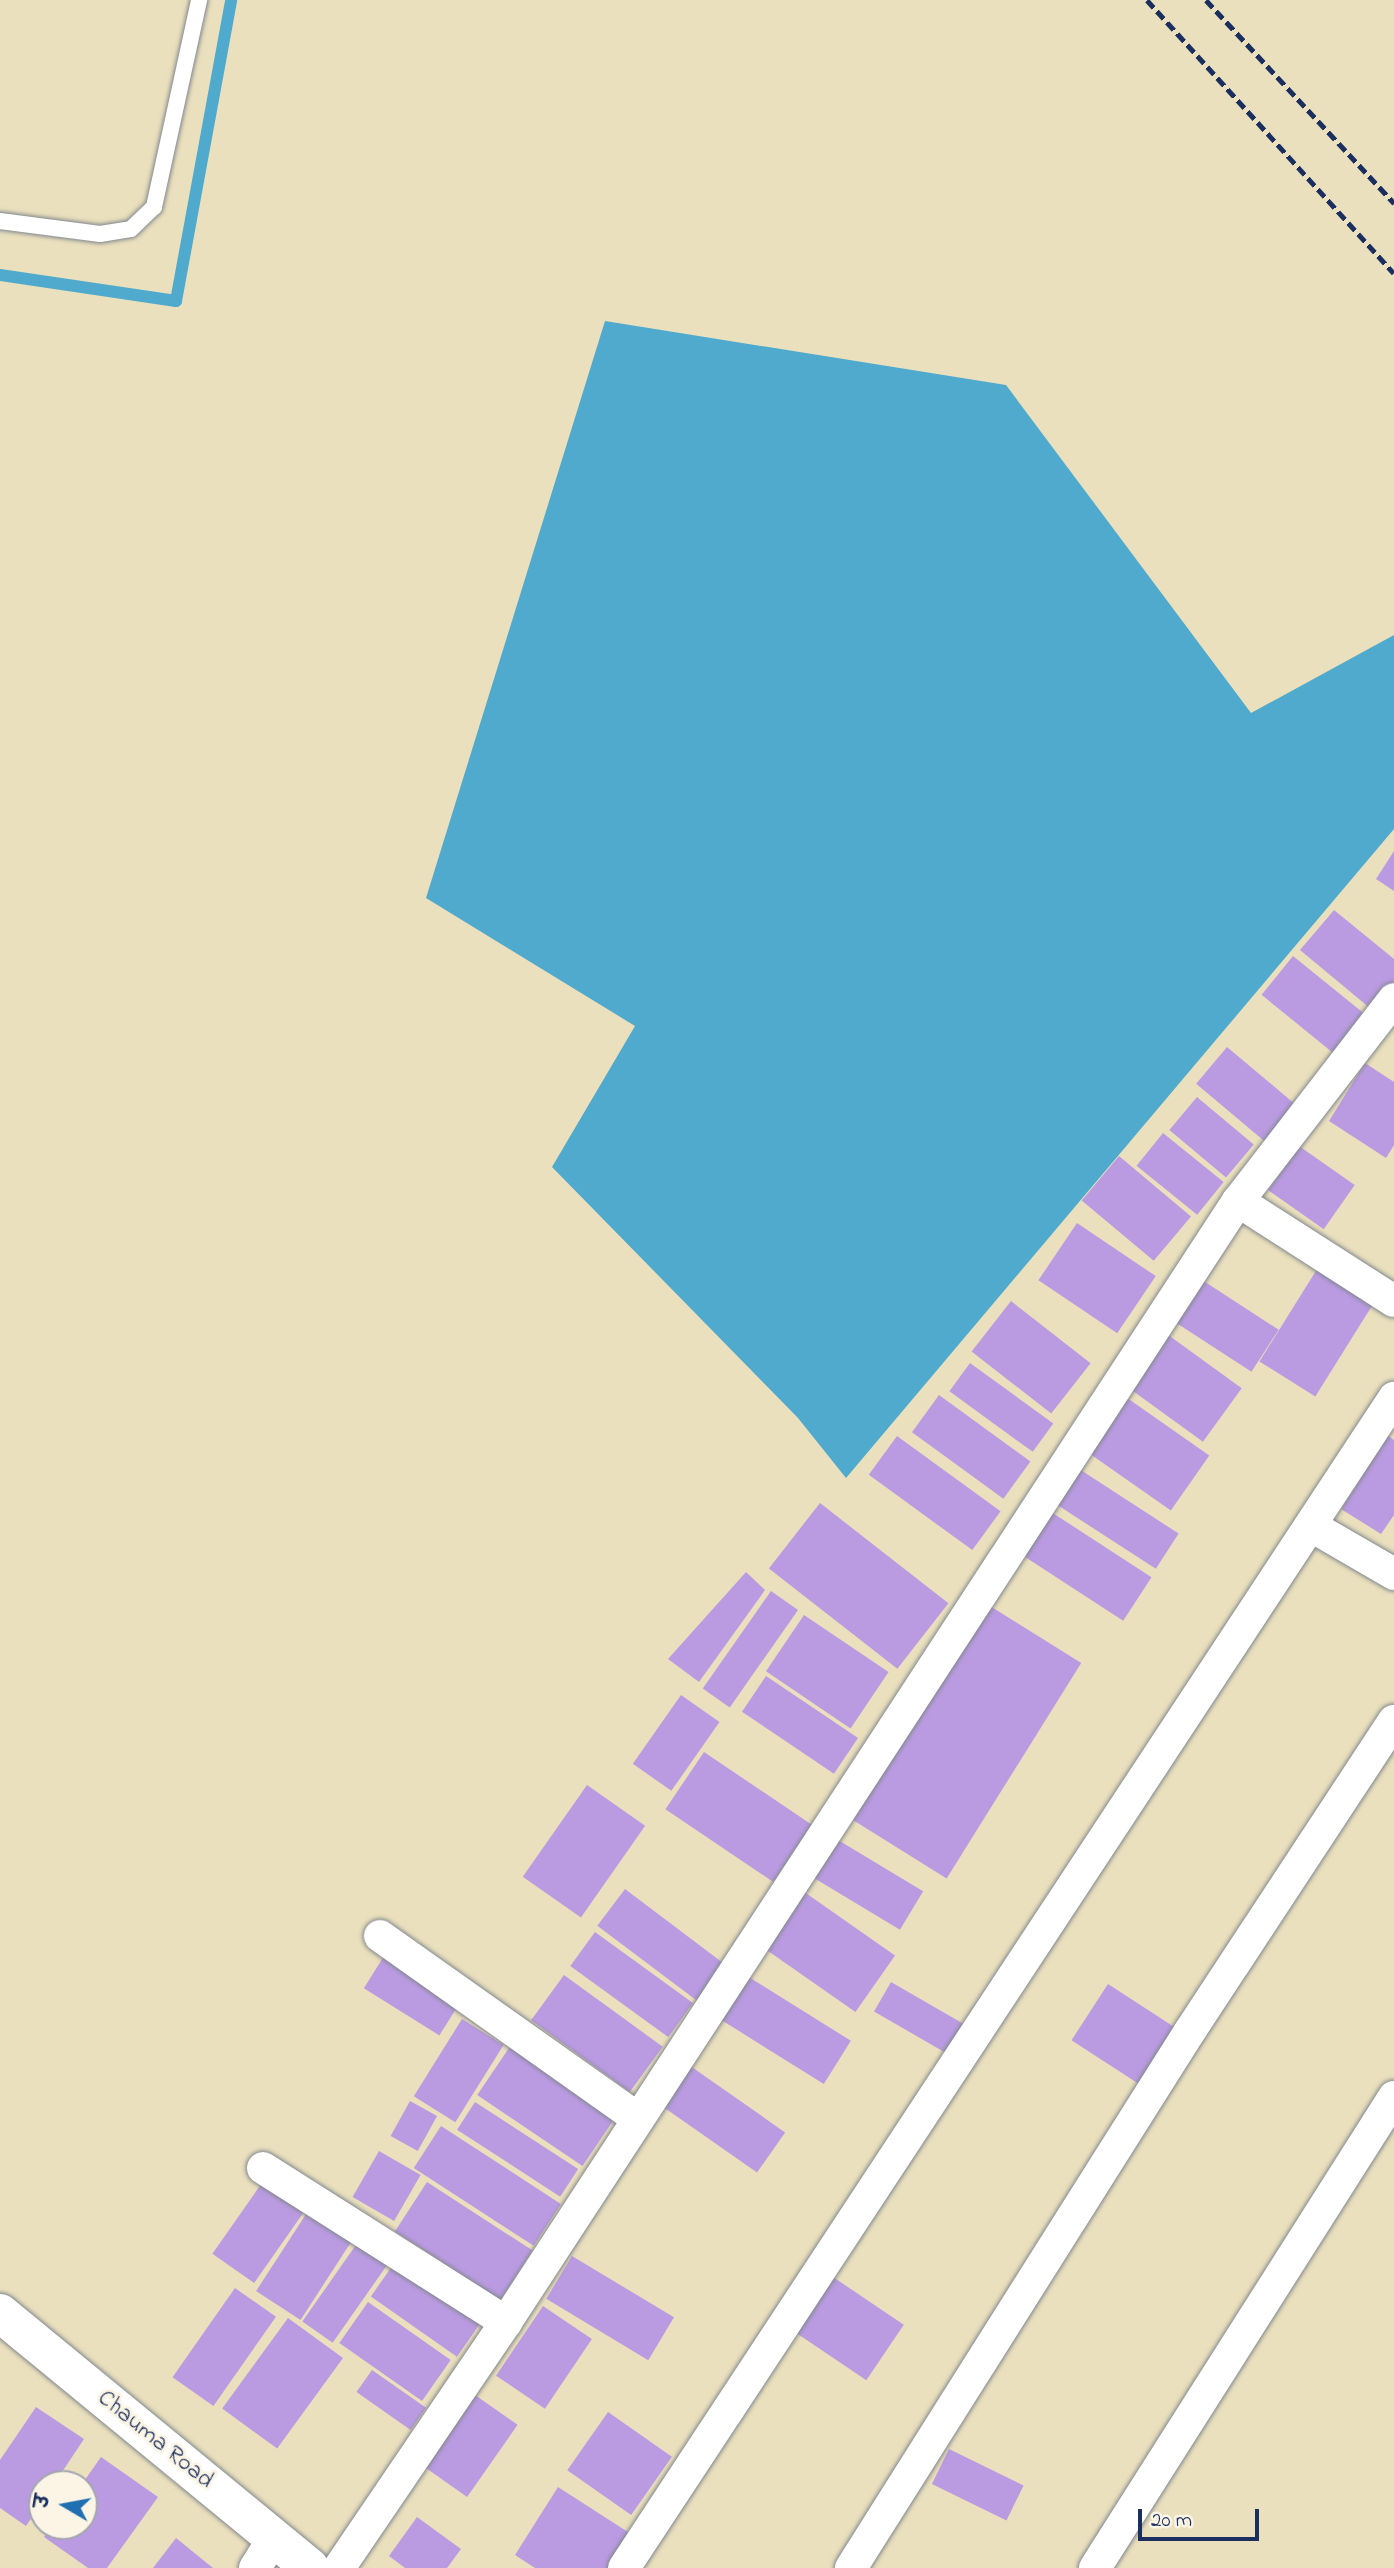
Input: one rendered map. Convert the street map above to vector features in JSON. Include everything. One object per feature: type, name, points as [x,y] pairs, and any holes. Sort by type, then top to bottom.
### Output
[{"type":"street","points":[[339,2568],[506,2322],[1238,1202],[1390,1009]]},
{"type":"street","points":[[1238,1202],[1394,1301]]},
{"type":"street","points":[[624,2568],[1313,1527],[1394,1398]]},
{"type":"street","points":[[1313,1527],[1394,1574]]},
{"type":"street","points":[[851,2568],[1190,2031],[1394,1721]]},
{"type":"street","points":[[380,1936],[638,2119]]},
{"type":"street","points":[[1095,2568],[1394,2097]]},
{"type":"street","points":[[264,2168],[506,2322]]},
{"type":"street","name":"Chauma Road","points":[[0,2314],[265,2553],[310,2568]]},
{"type":"lane","points":[[0,221],[100,234],[131,229],[154,207],[199,0]]},
{"type":"water","points":[[605,321],[1006,385],[1251,713],[1394,635],[1394,829],[846,1478],[798,1418],[552,1167],[635,1026],[426,898]]},
{"type":"building","points":[[1394,851],[1394,891],[1376,879]]},
{"type":"building","points":[[1334,910],[1394,959],[1394,981],[1371,1009],[1300,950]]},
{"type":"building","points":[[1293,956],[1367,1016],[1335,1055],[1262,995]]},
{"type":"building","points":[[1227,1047],[1297,1106],[1267,1143],[1196,1084]]},
{"type":"building","points":[[1365,1063],[1394,1082],[1394,1145],[1386,1158],[1329,1121]]},
{"type":"building","points":[[1197,1097],[1254,1145],[1226,1178],[1169,1130]]},
{"type":"building","points":[[1163,1133],[1224,1182],[1197,1215],[1137,1166]]},
{"type":"building","points":[[1299,1146],[1355,1185],[1324,1229],[1268,1190]]},
{"type":"building","points":[[1119,1156],[1191,1216],[1154,1261],[1082,1200]]},
{"type":"building","points":[[1077,1223],[1156,1276],[1117,1333],[1038,1280]]},
{"type":"building","points":[[1324,1258],[1380,1293],[1315,1396],[1259,1361]]},
{"type":"building","points":[[1199,1278],[1279,1330],[1251,1372],[1172,1320]]},
{"type":"building","points":[[1011,1301],[1091,1363],[1051,1414],[972,1351]]},
{"type":"building","points":[[1160,1329],[1242,1388],[1203,1442],[1121,1382]]},
{"type":"building","points":[[970,1363],[1053,1424],[1033,1452],[949,1391]]},
{"type":"building","points":[[1120,1393],[1209,1456],[1171,1510],[1082,1448]]},
{"type":"building","points":[[939,1395],[1030,1461],[1003,1499],[912,1432]]},
{"type":"building","points":[[897,1436],[1001,1511],[972,1550],[869,1475]]},
{"type":"building","points":[[1388,1436],[1394,1440],[1394,1515],[1381,1534],[1341,1509]]},
{"type":"building","points":[[1073,1465],[1179,1534],[1156,1569],[1050,1500]]},
{"type":"building","points":[[820,1503],[948,1603],[897,1669],[769,1568]]},
{"type":"building","points":[[1045,1508],[1152,1577],[1123,1621],[1017,1552]]},
{"type":"building","points":[[746,1572],[765,1590],[699,1682],[668,1659]]},
{"type":"building","points":[[771,1591],[798,1610],[730,1707],[703,1688]]},
{"type":"building","points":[[982,1601],[1081,1663],[947,1878],[847,1816]]},
{"type":"building","points":[[804,1615],[889,1672],[851,1728],[766,1671]]},
{"type":"building","points":[[766,1676],[858,1738],[834,1774],[742,1712]]},
{"type":"building","points":[[681,1695],[720,1722],[671,1791],[633,1764]]},
{"type":"building","points":[[704,1752],[812,1825],[773,1882],[665,1809]]},
{"type":"building","points":[[587,1785],[645,1826],[581,1917],[523,1877]]},
{"type":"building","points":[[828,1834],[923,1891],[900,1930],[805,1873]]},
{"type":"building","points":[[625,1889],[724,1964],[696,2000],[597,1926]]},
{"type":"building","points":[[800,1889],[895,1956],[855,2012],[760,1946]]},
{"type":"building","points":[[595,1932],[693,2003],[668,2037],[570,1966]]},
{"type":"building","points":[[384,1956],[459,2003],[439,2035],[364,1988]]},
{"type":"building","points":[[744,1974],[851,2041],[824,2084],[717,2017]]},
{"type":"building","points":[[564,1975],[663,2047],[630,2092],[531,2020]]},
{"type":"building","points":[[891,1982],[966,2026],[949,2055],[874,2011]]},
{"type":"building","points":[[1108,1984],[1183,2033],[1147,2089],[1072,2040]]},
{"type":"building","points":[[462,2019],[504,2045],[455,2122],[414,2096]]},
{"type":"building","points":[[513,2042],[618,2113],[582,2166],[477,2095]]},
{"type":"building","points":[[686,2063],[785,2132],[757,2173],[658,2103]]},
{"type":"building","points":[[410,2101],[437,2116],[418,2151],[391,2136]]},
{"type":"building","points":[[475,2102],[578,2169],[560,2197],[457,2130]]},
{"type":"building","points":[[441,2126],[561,2204],[534,2246],[414,2168]]},
{"type":"building","points":[[379,2151],[421,2175],[394,2221],[352,2197]]},
{"type":"building","points":[[264,2180],[306,2209],[254,2283],[212,2254]]},
{"type":"building","points":[[427,2182],[533,2251],[501,2300],[395,2231]]},
{"type":"building","points":[[310,2208],[354,2237],[301,2320],[256,2291]]},
{"type":"building","points":[[358,2242],[388,2263],[333,2343],[302,2321]]},
{"type":"building","points":[[572,2256],[674,2317],[648,2360],[546,2299]]},
{"type":"building","points":[[395,2262],[481,2322],[457,2357],[371,2296]]},
{"type":"building","points":[[830,2275],[904,2325],[866,2380],[793,2331]]},
{"type":"building","points":[[235,2288],[276,2317],[213,2406],[172,2377]]},
{"type":"building","points":[[368,2302],[451,2360],[422,2401],[339,2343]]},
{"type":"building","points":[[543,2306],[592,2339],[545,2409],[496,2376]]},
{"type":"building","points":[[288,2318],[343,2358],[277,2449],[222,2409]]},
{"type":"building","points":[[372,2370],[426,2408],[411,2430],[357,2392]]},
{"type":"building","points":[[475,2395],[518,2425],[467,2497],[425,2467]]},
{"type":"building","points":[[36,2407],[84,2439],[63,2470],[28,2470],[26,2526],[0,2508],[0,2460]]},
{"type":"building","points":[[608,2412],[672,2457],[631,2515],[567,2470]]},
{"type":"building","points":[[949,2449],[1024,2485],[1007,2520],[932,2484]]},
{"type":"building","points":[[101,2457],[158,2497],[107,2568],[88,2568],[48,2540],[98,2540],[98,2470],[92,2470]]},
{"type":"building","points":[[558,2487],[631,2534],[609,2568],[535,2568],[515,2555]]},
{"type":"building","points":[[417,2517],[461,2549],[447,2568],[405,2568],[389,2556]]},
{"type":"building","points":[[176,2538],[213,2568],[153,2568]]},
{"type":"waterway","points":[[0,275],[176,301],[231,0]]},
{"type":"railway","points":[[1147,0],[1394,273]]},
{"type":"railway","points":[[1206,0],[1394,203]]}]
